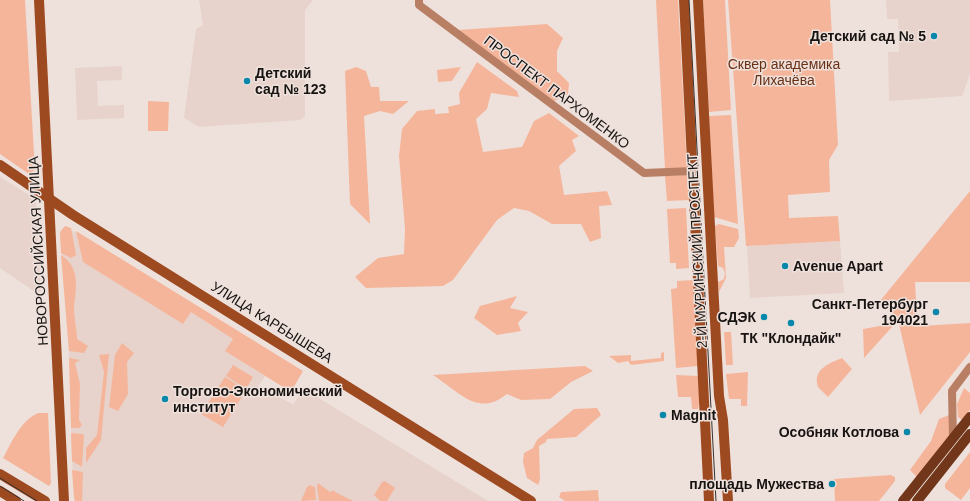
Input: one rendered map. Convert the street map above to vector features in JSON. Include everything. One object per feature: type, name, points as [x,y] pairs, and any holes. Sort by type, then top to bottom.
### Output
[{"type":"main road","name":"НОВОРОССИЙСКАЯ УЛИЦА","points":[[39,0],[64,501]]},
{"type":"main road","name":"2-Й МУРИНСКИЙ ПРОСПЕКТ","points":[[684,0],[709,501]]},
{"type":"main road","name":"2-Й МУРИНСКИЙ ПРОСПЕКТ","points":[[698,0],[718,383],[723,420],[728,501]]},
{"type":"main road","name":"УЛИЦА КАРБЫШЕВА","points":[[0,165],[73,215],[531,501]]},
{"type":"main road","points":[[903,501],[970,417]]},
{"type":"main road","points":[[917,501],[970,434]]},
{"type":"main road","points":[[0,474],[45,501]]},
{"type":"main road","points":[[0,491],[16,501]]},
{"type":"street","name":"ПРОСПЕКТ ПАРХОМЕНКО","points":[[419,0],[419,5],[644,174],[693,171]]},
{"type":"street","points":[[954,438],[952,391],[970,367]]},
{"type":"shaded area","name":"Детский сад № 123","points":[[199,0],[313,0],[305,10],[305,116],[300,120],[199,127],[184,118],[196,29],[203,25]]},
{"type":"shaded area","name":"Детский сад № 5","points":[[886,0],[970,0],[970,74],[962,96],[889,101],[888,52],[899,52],[898,19],[887,19]]},
{"type":"shaded area","points":[[122,66],[122,80],[97,81],[98,106],[124,105],[124,118],[77,120],[75,68]]},
{"type":"shaded area","points":[[0,177],[31,196],[36,204],[41,292],[35,292],[0,268]]},
{"type":"shaded area","points":[[65,226],[238,331],[226,351],[265,376],[258,387],[293,404],[304,389],[488,501],[75,501],[72,461],[69,351],[60,232]]},
{"type":"shaded area","points":[[840,241],[844,293],[750,298],[747,246]]},
{"type":"green space","points":[[0,0],[25,0],[35,170],[29,174],[0,154]]},
{"type":"green space","points":[[656,0],[678,0],[687,168],[665,169]]},
{"type":"green space","points":[[703,0],[725,0],[731,110],[709,112]]},
{"type":"green space","name":"Сквер академика Лихачёва","points":[[728,0],[830,0],[838,145],[829,160],[830,192],[788,195],[789,218],[838,216],[840,241],[746,246]]},
{"type":"green space","points":[[547,24],[563,38],[557,51],[557,71],[569,83],[568,94],[554,101],[458,30]]},
{"type":"green space","points":[[477,62],[517,91],[519,97],[491,93],[487,109],[476,119],[483,152],[522,147],[534,121],[549,113],[579,136],[572,140],[576,151],[559,166],[564,195],[607,191],[612,205],[599,206],[601,238],[590,242],[581,224],[552,224],[529,211],[514,208],[497,220],[453,280],[443,286],[366,288],[355,277],[378,258],[404,254],[405,229],[399,156],[402,129],[417,111],[435,109],[435,114],[449,113],[448,107],[460,104],[459,93]]},
{"type":"green space","points":[[356,67],[366,71],[371,87],[379,87],[380,101],[409,101],[393,114],[380,111],[364,116],[370,224],[350,204],[345,71]]},
{"type":"green space","points":[[461,67],[452,81],[438,82],[437,70]]},
{"type":"green space","points":[[148,101],[169,102],[168,131],[148,131]]},
{"type":"green space","points":[[731,115],[738,224],[714,217],[709,116]]},
{"type":"green space","points":[[687,175],[689,200],[667,201],[665,176]]},
{"type":"green space","points":[[970,191],[970,282],[915,282],[917,318],[896,318],[880,301]]},
{"type":"green space","points":[[686,208],[689,268],[676,269],[676,263],[670,263],[667,209]]},
{"type":"green space","points":[[719,224],[738,229],[739,238],[734,247],[724,247],[726,278],[719,292],[718,282],[724,279],[725,273],[723,268],[718,266],[715,226]]},
{"type":"green space","points":[[65,226],[71,228],[76,255],[71,258],[61,253],[60,232]]},
{"type":"green space","points":[[76,231],[303,371],[291,392],[225,351],[233,339],[191,312],[183,324],[83,262]]},
{"type":"green space","points":[[61,255],[72,266],[76,279],[74,312],[77,339],[88,346],[84,353],[69,351]]},
{"type":"green space","points":[[693,280],[698,366],[676,368],[671,289],[677,288],[677,281]]},
{"type":"green space","points":[[517,296],[510,308],[528,312],[518,323],[521,331],[497,335],[474,318],[480,306]]},
{"type":"green space","points":[[970,323],[970,352],[920,415],[899,324],[919,324],[920,326]]},
{"type":"green space","points":[[891,324],[892,327],[864,358],[863,329]]},
{"type":"green space","points":[[724,332],[731,332],[733,365],[726,365]]},
{"type":"green space","points":[[122,343],[134,353],[127,362],[128,394],[118,411],[109,407],[115,355]]},
{"type":"green space","points":[[664,352],[664,361],[631,365],[628,361],[618,363],[609,356],[631,355],[631,361],[661,358],[661,353]]},
{"type":"green space","points":[[109,354],[101,440],[86,463],[86,448],[97,435],[104,372],[99,355]]},
{"type":"green space","points":[[69,358],[80,360],[75,363],[80,384],[79,420],[82,425],[79,428],[71,428]]},
{"type":"green space","points":[[842,358],[852,369],[828,397],[818,387],[818,376],[823,368]]},
{"type":"green space","points":[[233,365],[253,377],[246,389],[226,376]]},
{"type":"green space","points":[[585,366],[593,371],[571,382],[550,399],[521,400],[507,394],[497,401],[487,403],[477,403],[468,400],[433,375]]},
{"type":"green space","points":[[748,372],[747,406],[741,406],[741,399],[729,399],[726,374]]},
{"type":"green space","points":[[676,375],[698,376],[700,399],[698,409],[692,409],[691,397],[678,397]]},
{"type":"green space","points":[[225,377],[246,390],[223,427],[201,414]]},
{"type":"green space","points":[[964,388],[970,393],[970,410],[962,420],[958,417],[957,404]]},
{"type":"green space","points":[[597,408],[601,415],[576,437],[547,439],[546,442],[539,446],[540,480],[538,485],[527,478],[523,462],[524,453],[533,448],[537,440],[574,409]]},
{"type":"green space","points":[[38,413],[48,413],[51,483],[49,486],[3,458],[21,427],[26,421]]},
{"type":"green space","points":[[949,415],[949,437],[917,477],[910,470],[931,441],[939,419]]},
{"type":"green space","points":[[71,433],[83,434],[84,436],[82,467],[72,461]]},
{"type":"green space","points":[[970,452],[970,488],[961,500],[945,488],[945,484]]},
{"type":"green space","points":[[72,470],[83,472],[82,501],[75,501],[74,498]]},
{"type":"green space","points":[[891,475],[895,477],[895,481],[879,501],[835,501],[834,479]]},
{"type":"green space","points":[[385,481],[395,488],[387,501],[380,501],[374,495],[382,482]]},
{"type":"green space","points":[[318,483],[330,492],[334,490],[335,492],[353,501],[319,501],[317,487]]},
{"type":"green space","points":[[310,485],[315,487],[316,500],[301,501],[307,487]]},
{"type":"green space","points":[[598,490],[599,501],[565,501],[559,497],[561,492]]},
{"type":"tram line","points":[[689,0],[716,501]]},
{"type":"tram line","points":[[0,478],[37,501]]},
{"type":"tram line","points":[[0,486],[24,501]]},
{"type":"place","name":"Детский сад № 5","points":[[934,36]]},
{"type":"place","name":"Детский сад № 123","points":[[247,81]]},
{"type":"place","name":"Avenue Apart","points":[[785,266]]},
{"type":"place","name":"Санкт-Петербург 194021","points":[[936,312]]},
{"type":"place","name":"СДЭК","points":[[764,317]]},
{"type":"place","name":"ТК \"Клондайк\"","points":[[791,323]]},
{"type":"place","name":"Торгово-Экономический институт","points":[[165,399]]},
{"type":"place","name":"Magnit","points":[[663,415]]},
{"type":"place","name":"Особняк Котлова","points":[[907,432]]},
{"type":"place","name":"площадь Мужества","points":[[832,484]]}]
